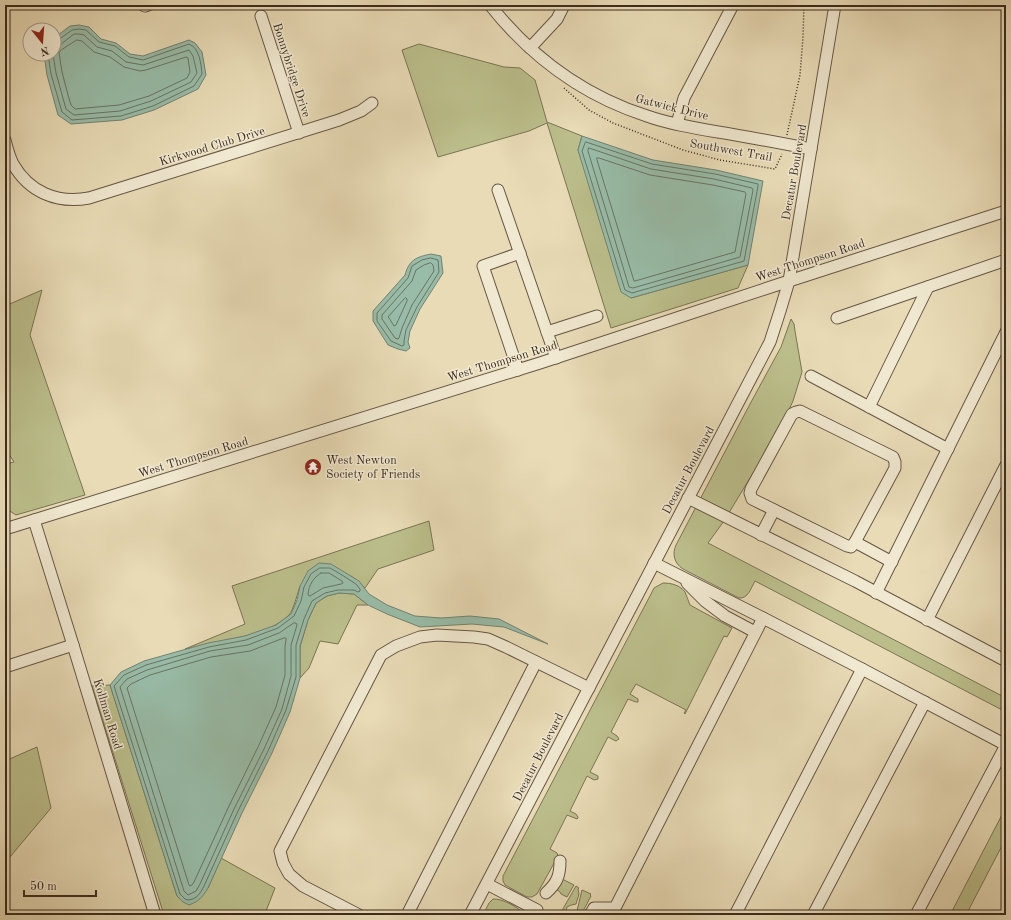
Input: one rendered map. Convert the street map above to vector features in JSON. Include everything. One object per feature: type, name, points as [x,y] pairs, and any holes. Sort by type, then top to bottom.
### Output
[{"type":"street","points":[[143,5],[148,5]]},
{"type":"street","name":"Gatwick Drive","points":[[490,5],[530,48],[561,73],[594,94],[628,110],[677,124],[811,149]]},
{"type":"street","points":[[530,48],[557,19],[564,5]]},
{"type":"street","points":[[677,124],[684,98],[733,5]]},
{"type":"street","name":"Decatur Boulevard","points":[[470,915],[765,351],[777,321],[789,281],[835,5]]},
{"type":"street","name":"Bonnybridge Drive","points":[[261,16],[299,133]]},
{"type":"street","name":"Kirkwood Club Drive","points":[[5,140],[13,163],[19,174],[33,188],[46,195],[56,198],[77,200],[89,198],[339,120],[361,111],[372,103]]},
{"type":"street","points":[[498,190],[556,358]]},
{"type":"street","name":"West Thompson Road","points":[[5,529],[556,358],[1006,211]]},
{"type":"street","points":[[518,370],[483,266],[520,253]]},
{"type":"street","points":[[837,318],[1006,260]]},
{"type":"street","points":[[869,407],[928,287]]},
{"type":"street","points":[[547,332],[597,316]]},
{"type":"street","points":[[876,593],[1006,332]]},
{"type":"street","points":[[811,376],[948,449]]},
{"type":"street","points":[[800,411],[894,457],[895,468],[855,542],[851,547],[847,546],[752,499],[750,493],[751,489],[792,414],[796,412],[800,411]]},
{"type":"street","points":[[927,620],[1006,465]]},
{"type":"street","points":[[688,498],[761,534],[1006,661]]},
{"type":"street","points":[[761,534],[774,510]]},
{"type":"street","name":"Kollman Road","points":[[34,520],[155,915]]},
{"type":"street","points":[[855,542],[892,562]]},
{"type":"street","points":[[654,563],[862,669],[1006,745],[916,915]]},
{"type":"street","points":[[679,576],[705,601],[725,616],[755,632]]},
{"type":"street","points":[[590,915],[594,908],[615,908],[763,618]]},
{"type":"street","points":[[359,915],[303,886],[289,874],[283,863],[280,851],[381,654],[396,646],[420,637],[454,635],[488,639],[589,688]]},
{"type":"street","points":[[5,667],[73,645]]},
{"type":"street","points":[[407,915],[536,662]]},
{"type":"street","points":[[735,915],[862,669]]},
{"type":"street","points":[[813,915],[925,702]]},
{"type":"street","points":[[487,884],[537,910]]},
{"type":"path","name":"Southwest Trail","points":[[559,84],[589,110],[614,122],[683,150],[720,160],[775,169],[786,144],[800,75],[804,5]]},
{"type":"shaded area","points":[[419,44],[504,67],[520,68],[535,80],[547,122],[582,136],[578,150],[631,298],[748,265],[738,288],[611,328],[547,123],[529,131],[438,157],[402,50]]},
{"type":"shaded area","points":[[42,290],[30,335],[85,495],[16,515],[5,508],[5,464],[14,462],[5,448],[5,306]]},
{"type":"shaded area","points":[[791,319],[794,324],[802,372],[793,401],[782,425],[724,521],[708,543],[1006,698],[1006,712],[755,581],[747,595],[739,598],[683,569],[676,561],[674,552],[676,545],[781,347]]},
{"type":"shaded area","points":[[429,521],[434,550],[378,569],[365,588],[351,576],[300,586],[291,613],[280,622],[240,638],[185,649],[245,624],[232,586]]},
{"type":"shaded area","points":[[663,583],[678,586],[685,592],[690,605],[732,628],[727,637],[724,636],[685,714],[684,713],[686,710],[636,684],[630,694],[638,699],[638,702],[628,699],[611,732],[619,739],[616,741],[608,737],[590,772],[598,776],[598,779],[594,780],[587,776],[570,811],[576,814],[578,818],[577,819],[567,815],[550,849],[557,853],[558,856],[537,894],[532,897],[527,897],[505,885],[503,876],[654,588]]},
{"type":"shaded area","points":[[339,593],[354,594],[368,605],[357,605],[338,644],[320,641],[309,668],[300,678],[300,647],[308,620],[316,603],[327,596]]},
{"type":"shaded area","points":[[110,685],[177,896],[208,888],[221,858],[275,888],[266,911],[261,915],[164,915],[92,686]]},
{"type":"shaded area","points":[[37,747],[51,808],[5,863],[5,761]]},
{"type":"shaded area","points":[[1006,807],[1006,838],[966,915],[950,915]]},
{"type":"shaded area","points":[[562,879],[574,885],[567,897],[556,889]]},
{"type":"shaded area","points":[[576,886],[579,888],[579,894],[576,904],[567,907],[566,911],[569,915],[561,915],[560,914]]},
{"type":"shaded area","points":[[582,890],[591,894],[591,896],[581,915],[576,915]]},
{"type":"shaded area","points":[[493,899],[501,900],[510,904],[519,909],[524,915],[483,915],[489,903]]},
{"type":"water","points":[[79,25],[89,27],[101,39],[116,43],[130,54],[143,56],[189,40],[195,43],[202,52],[206,75],[198,89],[154,110],[122,120],[71,124],[58,115],[47,75],[45,62],[62,62],[62,32],[70,26]]},
{"type":"water","points":[[582,136],[653,160],[716,170],[763,181],[748,265],[631,298],[621,292],[578,150]]},
{"type":"water","points":[[431,254],[441,256],[443,273],[420,309],[410,331],[408,342],[410,348],[406,351],[388,345],[373,321],[373,311],[405,275],[409,266],[414,260],[421,256]]},
{"type":"water","points":[[319,563],[331,564],[359,581],[369,594],[387,605],[415,616],[441,618],[470,616],[499,619],[548,644],[504,627],[472,624],[420,627],[368,605],[354,594],[339,593],[327,596],[316,603],[308,620],[300,646],[300,678],[290,712],[208,888],[200,899],[189,905],[177,896],[110,685],[121,672],[144,661],[208,643],[245,636],[276,625],[291,614],[297,600],[300,586],[308,571]]},
{"type":"place","name":"West Newton Society of Friends","points":[[313,467]]}]
